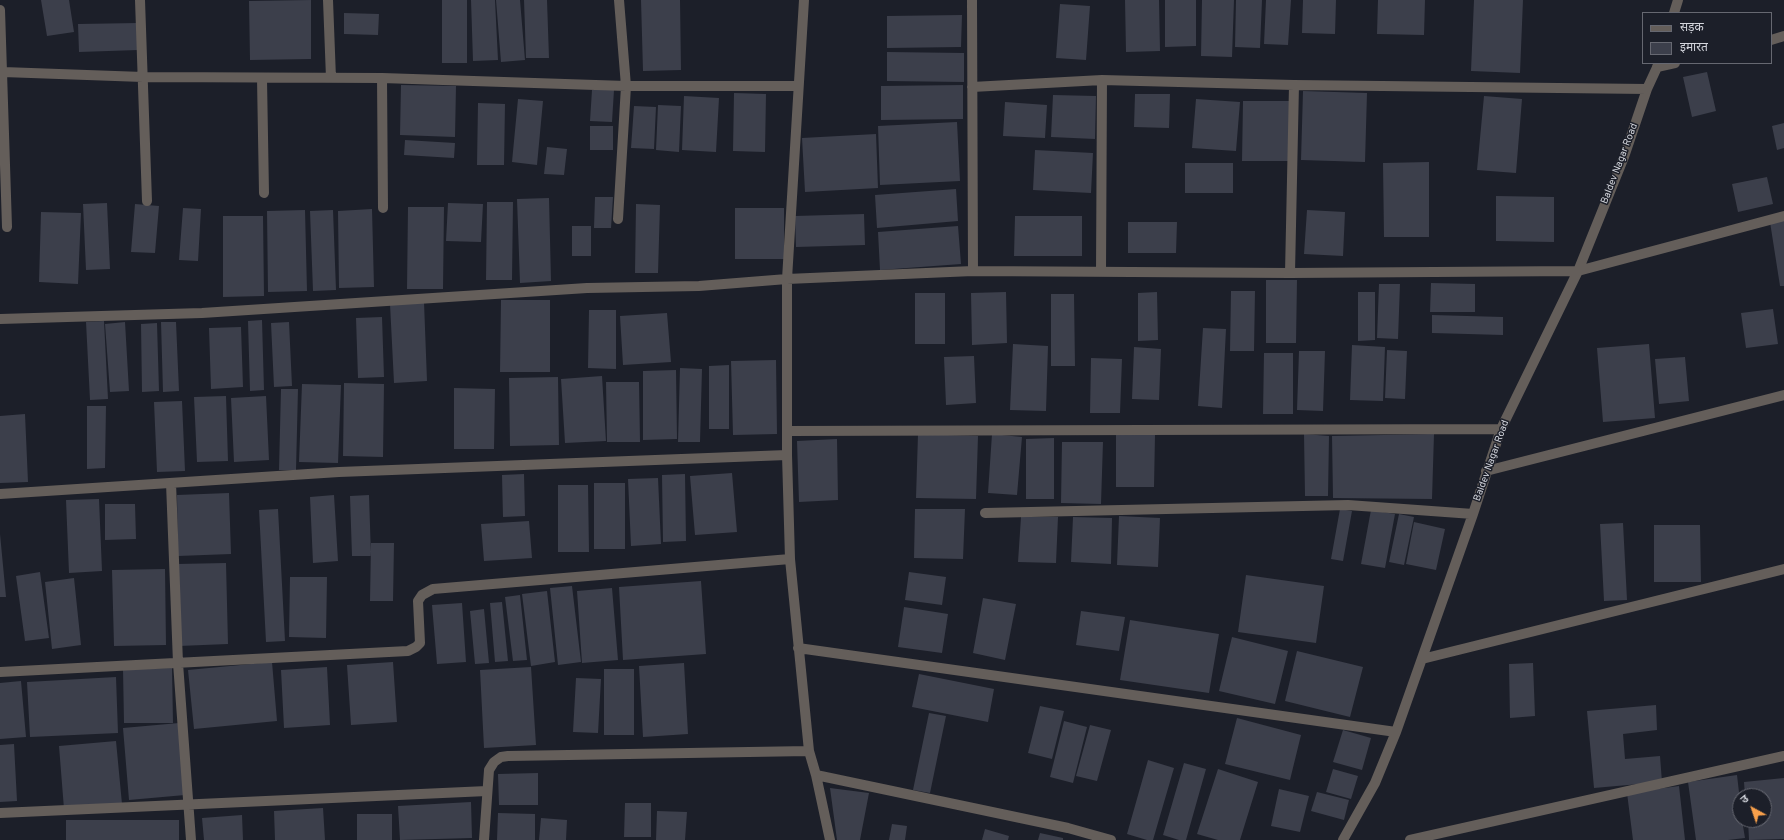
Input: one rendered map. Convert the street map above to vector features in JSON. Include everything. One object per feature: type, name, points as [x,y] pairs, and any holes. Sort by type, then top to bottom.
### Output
[{"type":"street","points":[[140,0],[147,201]]},
{"type":"street","points":[[328,0],[331,78]]},
{"type":"street","points":[[618,219],[626,86],[619,0]]},
{"type":"street","points":[[804,0],[787,279],[787,455],[790,559],[809,751],[816,775],[830,840]]},
{"type":"street","points":[[972,0],[973,271]]},
{"type":"street","points":[[1674,12],[1678,0]]},
{"type":"street","points":[[0,10],[7,227]]},
{"type":"street","points":[[1772,40],[1784,36]]},
{"type":"street","name":"Baldev Nagar Road","points":[[1343,840],[1375,783],[1396,732],[1473,514],[1486,471],[1502,429],[1578,271],[1624,157],[1647,89],[1658,65]]},
{"type":"street","points":[[3,72],[143,77],[262,79],[382,78],[626,86],[798,86]]},
{"type":"street","points":[[382,78],[383,208]]},
{"type":"street","points":[[262,79],[264,193]]},
{"type":"street","points":[[972,87],[1102,80],[1294,85],[1647,89]]},
{"type":"street","points":[[1101,271],[1102,80]]},
{"type":"street","points":[[1290,273],[1294,85]]},
{"type":"street","points":[[0,319],[202,313],[587,288],[699,286],[787,279],[973,271],[1290,273],[1578,271],[1784,216]]},
{"type":"street","points":[[1486,471],[1784,395]]},
{"type":"street","points":[[788,431],[1502,429]]},
{"type":"street","points":[[0,494],[348,472],[787,455]]},
{"type":"street","points":[[171,483],[178,663],[191,840]]},
{"type":"street","points":[[985,513],[1348,505],[1473,514]]},
{"type":"street","points":[[0,672],[408,651],[420,643],[418,601],[422,595],[433,589],[790,559]]},
{"type":"street","points":[[1422,659],[1784,569]]},
{"type":"street","points":[[798,648],[1396,732]]},
{"type":"street","points":[[484,840],[489,770],[494,762],[501,757],[809,751]]},
{"type":"street","points":[[1410,840],[1784,756]]},
{"type":"street","points":[[816,775],[1068,828],[1111,840]]},
{"type":"street","points":[[0,813],[487,791]]},
{"type":"building","points":[[41,0],[69,0],[74,32],[47,36]]},
{"type":"building","points":[[311,0],[311,59],[250,60],[249,1]]},
{"type":"building","points":[[442,0],[467,0],[467,63],[442,63]]},
{"type":"building","points":[[471,0],[495,0],[498,60],[473,61]]},
{"type":"building","points":[[496,0],[520,0],[525,60],[501,62]]},
{"type":"building","points":[[524,0],[547,0],[549,58],[526,58]]},
{"type":"building","points":[[641,0],[680,0],[681,70],[643,71]]},
{"type":"building","points":[[1125,0],[1159,0],[1160,51],[1126,52]]},
{"type":"building","points":[[1165,0],[1196,0],[1196,46],[1165,47]]},
{"type":"building","points":[[1202,0],[1234,0],[1232,57],[1201,56]]},
{"type":"building","points":[[1236,0],[1262,0],[1260,48],[1235,47]]},
{"type":"building","points":[[1266,0],[1291,0],[1288,45],[1264,44]]},
{"type":"building","points":[[1303,0],[1336,0],[1335,34],[1302,33]]},
{"type":"building","points":[[1378,0],[1425,0],[1424,35],[1377,34]]},
{"type":"building","points":[[1474,0],[1523,0],[1520,73],[1471,71]]},
{"type":"building","points":[[1060,4],[1090,6],[1086,60],[1056,58]]},
{"type":"building","points":[[344,13],[379,14],[378,35],[344,34]]},
{"type":"building","points":[[962,15],[961,47],[887,48],[887,16]]},
{"type":"building","points":[[138,23],[138,50],[79,52],[78,24]]},
{"type":"building","points":[[887,52],[964,53],[964,82],[887,81]]},
{"type":"building","points":[[1707,72],[1716,111],[1692,117],[1683,77]]},
{"type":"building","points":[[401,85],[456,86],[455,137],[400,135]]},
{"type":"building","points":[[963,85],[963,119],[881,120],[881,86]]},
{"type":"building","points":[[592,90],[614,90],[612,122],[590,121]]},
{"type":"building","points":[[1303,91],[1367,93],[1365,162],[1301,160]]},
{"type":"building","points":[[734,93],[766,94],[765,152],[733,151]]},
{"type":"building","points":[[1135,94],[1170,94],[1169,128],[1134,127]]},
{"type":"building","points":[[1053,95],[1096,96],[1095,139],[1051,137]]},
{"type":"building","points":[[684,96],[719,98],[716,152],[682,150]]},
{"type":"building","points":[[1484,96],[1522,99],[1516,173],[1477,170]]},
{"type":"building","points":[[518,99],[543,101],[537,165],[512,162]]},
{"type":"building","points":[[1196,99],[1240,102],[1236,151],[1192,148]]},
{"type":"building","points":[[1243,101],[1291,101],[1290,161],[1242,161]]},
{"type":"building","points":[[1005,102],[1047,105],[1045,138],[1003,136]]},
{"type":"building","points":[[478,103],[505,104],[504,165],[477,165]]},
{"type":"building","points":[[658,105],[681,106],[679,152],[656,150]]},
{"type":"building","points":[[634,106],[656,107],[654,149],[631,148]]},
{"type":"building","points":[[957,122],[960,181],[880,185],[878,126]]},
{"type":"building","points":[[1784,123],[1784,148],[1777,150],[1772,126]]},
{"type":"building","points":[[590,126],[613,126],[613,150],[590,150]]},
{"type":"building","points":[[876,134],[878,188],[805,192],[802,138]]},
{"type":"building","points":[[405,140],[455,143],[454,158],[404,155]]},
{"type":"building","points":[[547,147],[567,149],[564,175],[544,174]]},
{"type":"building","points":[[1035,150],[1093,153],[1091,193],[1033,190]]},
{"type":"building","points":[[1429,162],[1429,237],[1384,237],[1383,163]]},
{"type":"building","points":[[1185,163],[1233,163],[1233,193],[1185,193]]},
{"type":"building","points":[[1767,177],[1773,204],[1738,212],[1732,184]]},
{"type":"building","points":[[956,189],[958,221],[877,228],[875,195]]},
{"type":"building","points":[[1496,196],[1554,197],[1554,242],[1496,241]]},
{"type":"building","points":[[595,197],[613,197],[611,228],[594,228]]},
{"type":"building","points":[[549,198],[551,281],[520,283],[517,199]]},
{"type":"building","points":[[487,202],[513,202],[512,280],[486,280]]},
{"type":"building","points":[[107,203],[110,269],[86,270],[83,204]]},
{"type":"building","points":[[448,203],[483,204],[481,242],[446,241]]},
{"type":"building","points":[[135,204],[159,206],[155,253],[131,252]]},
{"type":"building","points":[[636,204],[660,205],[658,273],[635,273]]},
{"type":"building","points":[[408,207],[444,207],[443,289],[407,289]]},
{"type":"building","points":[[183,208],[201,209],[198,261],[179,260]]},
{"type":"building","points":[[735,208],[784,208],[784,259],[735,259]]},
{"type":"building","points":[[372,209],[374,287],[339,288],[338,211]]},
{"type":"building","points":[[305,210],[307,291],[268,292],[267,211]]},
{"type":"building","points":[[333,210],[336,290],[313,291],[310,211]]},
{"type":"building","points":[[1307,210],[1345,212],[1343,256],[1304,254]]},
{"type":"building","points":[[41,212],[81,213],[78,284],[39,282]]},
{"type":"building","points":[[864,214],[865,245],[796,247],[795,216]]},
{"type":"building","points":[[223,216],[263,216],[264,296],[223,297]]},
{"type":"building","points":[[1015,216],[1082,216],[1082,256],[1014,256]]},
{"type":"building","points":[[1784,220],[1784,286],[1780,286],[1770,222]]},
{"type":"building","points":[[1128,222],[1177,222],[1176,253],[1128,253]]},
{"type":"building","points":[[572,226],[591,226],[591,256],[572,256]]},
{"type":"building","points":[[958,226],[961,264],[880,270],[878,232]]},
{"type":"building","points":[[1266,280],[1297,280],[1296,343],[1266,343]]},
{"type":"building","points":[[1431,283],[1475,284],[1475,312],[1430,312]]},
{"type":"building","points":[[1379,284],[1400,284],[1398,339],[1377,338]]},
{"type":"building","points":[[1231,291],[1255,291],[1254,351],[1230,351]]},
{"type":"building","points":[[1006,292],[1007,343],[972,345],[971,293]]},
{"type":"building","points":[[1157,292],[1158,340],[1138,341],[1138,293]]},
{"type":"building","points":[[1358,292],[1375,292],[1375,340],[1358,341]]},
{"type":"building","points":[[915,293],[945,293],[945,344],[915,344]]},
{"type":"building","points":[[1051,294],[1074,294],[1075,366],[1051,366]]},
{"type":"building","points":[[501,300],[550,300],[550,372],[500,372]]},
{"type":"building","points":[[424,302],[427,381],[394,383],[390,304]]},
{"type":"building","points":[[1773,309],[1778,344],[1746,348],[1741,313]]},
{"type":"building","points":[[589,310],[616,310],[616,369],[588,368]]},
{"type":"building","points":[[667,313],[671,362],[623,365],[620,316]]},
{"type":"building","points":[[1432,315],[1503,317],[1503,335],[1432,333]]},
{"type":"building","points":[[382,317],[384,377],[358,378],[356,318]]},
{"type":"building","points":[[262,320],[264,390],[250,391],[248,321]]},
{"type":"building","points":[[104,321],[108,399],[90,400],[86,322]]},
{"type":"building","points":[[125,322],[129,391],[110,392],[105,324]]},
{"type":"building","points":[[161,322],[176,322],[179,391],[163,392]]},
{"type":"building","points":[[289,322],[292,386],[274,387],[271,323]]},
{"type":"building","points":[[157,323],[159,391],[142,392],[141,324]]},
{"type":"building","points":[[241,327],[243,387],[211,389],[209,328]]},
{"type":"building","points":[[1203,328],[1226,329],[1222,408],[1198,406]]},
{"type":"building","points":[[1013,344],[1048,346],[1046,411],[1010,410]]},
{"type":"building","points":[[1649,344],[1655,418],[1603,422],[1597,348]]},
{"type":"building","points":[[1352,345],[1385,347],[1383,401],[1350,400]]},
{"type":"building","points":[[1134,347],[1161,349],[1159,400],[1132,399]]},
{"type":"building","points":[[1387,350],[1407,351],[1405,399],[1385,398]]},
{"type":"building","points":[[1299,351],[1325,351],[1323,411],[1297,410]]},
{"type":"building","points":[[1264,353],[1293,353],[1293,414],[1263,414]]},
{"type":"building","points":[[974,356],[976,403],[946,405],[944,357]]},
{"type":"building","points":[[1685,357],[1689,401],[1659,404],[1655,359]]},
{"type":"building","points":[[1091,358],[1122,359],[1120,413],[1090,413]]},
{"type":"building","points":[[776,360],[777,434],[733,435],[731,361]]},
{"type":"building","points":[[729,365],[729,429],[709,429],[709,366]]},
{"type":"building","points":[[680,368],[702,369],[700,442],[678,442]]},
{"type":"building","points":[[676,370],[677,439],[643,440],[643,371]]},
{"type":"building","points":[[602,376],[606,441],[565,443],[561,379]]},
{"type":"building","points":[[558,377],[559,445],[510,446],[509,378]]},
{"type":"building","points":[[606,382],[639,382],[640,442],[607,442]]},
{"type":"building","points":[[344,383],[384,384],[383,457],[343,456]]},
{"type":"building","points":[[302,384],[341,385],[338,463],[299,462]]},
{"type":"building","points":[[454,388],[495,389],[494,449],[454,449]]},
{"type":"building","points":[[281,389],[298,389],[296,470],[279,470]]},
{"type":"building","points":[[226,396],[228,461],[197,462],[194,397]]},
{"type":"building","points":[[266,396],[269,460],[234,462],[231,398]]},
{"type":"building","points":[[182,401],[185,471],[157,472],[154,402]]},
{"type":"building","points":[[87,406],[106,406],[105,468],[87,469]]},
{"type":"building","points":[[25,414],[28,482],[0,483],[0,416]]},
{"type":"building","points":[[918,434],[978,436],[976,499],[916,498]]},
{"type":"building","points":[[992,434],[1022,437],[1017,495],[988,493]]},
{"type":"building","points":[[1304,434],[1329,436],[1328,496],[1305,496]]},
{"type":"building","points":[[1434,434],[1432,499],[1333,498],[1332,436]]},
{"type":"building","points":[[1116,435],[1155,435],[1154,487],[1116,487]]},
{"type":"building","points":[[1054,438],[1054,499],[1026,499],[1026,439]]},
{"type":"building","points":[[837,439],[838,500],[799,502],[797,441]]},
{"type":"building","points":[[1062,442],[1103,442],[1101,504],[1061,503]]},
{"type":"building","points":[[732,473],[737,532],[695,535],[690,476]]},
{"type":"building","points":[[524,474],[525,516],[503,517],[502,475]]},
{"type":"building","points":[[685,474],[686,541],[663,542],[662,475]]},
{"type":"building","points":[[658,478],[661,544],[631,546],[628,479]]},
{"type":"building","points":[[594,483],[625,483],[625,549],[594,549]]},
{"type":"building","points":[[558,485],[588,485],[589,552],[558,552]]},
{"type":"building","points":[[229,493],[231,554],[178,556],[177,495]]},
{"type":"building","points":[[334,495],[338,561],[313,563],[310,497]]},
{"type":"building","points":[[369,495],[371,556],[352,556],[350,496]]},
{"type":"building","points":[[99,499],[102,571],[69,573],[66,500]]},
{"type":"building","points":[[105,504],[135,504],[136,539],[105,540]]},
{"type":"building","points":[[278,509],[285,641],[266,642],[259,510]]},
{"type":"building","points":[[915,509],[965,509],[963,559],[914,558]]},
{"type":"building","points":[[1340,509],[1352,511],[1343,561],[1331,559]]},
{"type":"building","points":[[1371,510],[1395,514],[1385,568],[1361,564]]},
{"type":"building","points":[[1399,514],[1414,517],[1404,565],[1389,562]]},
{"type":"building","points":[[1119,516],[1160,518],[1158,567],[1117,565]]},
{"type":"building","points":[[1021,517],[1058,517],[1056,563],[1018,562]]},
{"type":"building","points":[[1073,517],[1112,518],[1111,564],[1071,562]]},
{"type":"building","points":[[529,521],[532,558],[484,561],[481,524]]},
{"type":"building","points":[[1414,522],[1445,529],[1436,570],[1406,564]]},
{"type":"building","points":[[1623,523],[1627,600],[1604,601],[1600,524]]},
{"type":"building","points":[[1654,525],[1700,525],[1701,582],[1654,582]]},
{"type":"building","points":[[0,534],[6,597],[0,597]]},
{"type":"building","points":[[371,543],[394,543],[393,601],[370,601]]},
{"type":"building","points":[[226,563],[228,644],[179,646],[177,564]]},
{"type":"building","points":[[165,569],[166,645],[114,646],[112,570]]},
{"type":"building","points":[[40,572],[49,638],[25,641],[16,576]]},
{"type":"building","points":[[909,572],[946,577],[942,605],[905,600]]},
{"type":"building","points":[[1246,575],[1324,586],[1316,643],[1238,632]]},
{"type":"building","points":[[290,577],[327,577],[326,638],[289,637]]},
{"type":"building","points":[[74,578],[81,645],[52,649],[45,582]]},
{"type":"building","points":[[701,581],[706,654],[623,660],[619,587]]},
{"type":"building","points":[[572,586],[581,662],[558,665],[550,588]]},
{"type":"building","points":[[612,588],[618,660],[582,663],[577,591]]},
{"type":"building","points":[[547,591],[555,662],[531,666],[522,594]]},
{"type":"building","points":[[520,595],[527,660],[513,661],[505,597]]},
{"type":"building","points":[[983,598],[1016,604],[1005,660],[973,653]]},
{"type":"building","points":[[502,602],[508,661],[495,662],[490,603]]},
{"type":"building","points":[[462,603],[466,662],[437,664],[432,605]]},
{"type":"building","points":[[904,607],[948,614],[942,653],[898,647]]},
{"type":"building","points":[[484,609],[489,663],[475,664],[470,611]]},
{"type":"building","points":[[1081,611],[1125,617],[1119,651],[1076,645]]},
{"type":"building","points":[[1130,620],[1219,634],[1209,693],[1120,680]]},
{"type":"building","points":[[1232,637],[1288,651],[1275,704],[1219,691]]},
{"type":"building","points":[[1297,651],[1363,667],[1350,717],[1285,701]]},
{"type":"building","points":[[272,662],[277,721],[194,729],[188,670]]},
{"type":"building","points":[[393,662],[397,722],[351,725],[347,665]]},
{"type":"building","points":[[684,663],[688,734],[643,737],[639,666]]},
{"type":"building","points":[[1533,663],[1535,716],[1510,718],[1509,664]]},
{"type":"building","points":[[327,667],[330,725],[284,728],[281,670]]},
{"type":"building","points":[[531,667],[536,745],[484,748],[480,670]]},
{"type":"building","points":[[172,668],[173,723],[124,723],[123,669]]},
{"type":"building","points":[[604,669],[634,669],[634,735],[604,735]]},
{"type":"building","points":[[919,674],[994,689],[988,722],[912,707]]},
{"type":"building","points":[[116,677],[118,733],[30,737],[27,682]]},
{"type":"building","points":[[576,678],[601,679],[598,733],[573,732]]},
{"type":"building","points":[[21,681],[26,737],[0,739],[0,683]]},
{"type":"building","points":[[1656,705],[1657,730],[1623,734],[1625,759],[1660,756],[1662,782],[1594,788],[1587,711]]},
{"type":"building","points":[[1040,706],[1064,711],[1052,759],[1028,753]]},
{"type":"building","points":[[929,713],[946,716],[930,793],[913,790]]},
{"type":"building","points":[[1237,718],[1301,735],[1290,780],[1225,764]]},
{"type":"building","points":[[1064,721],[1087,727],[1073,783],[1050,777]]},
{"type":"building","points":[[179,723],[185,795],[129,800],[123,728]]},
{"type":"building","points":[[1090,725],[1111,730],[1097,781],[1076,776]]},
{"type":"building","points":[[1343,730],[1371,738],[1362,770],[1333,762]]},
{"type":"building","points":[[116,741],[122,804],[64,809],[59,746]]},
{"type":"building","points":[[14,744],[17,801],[0,802],[0,745]]},
{"type":"building","points":[[1148,760],[1174,768],[1153,840],[1147,840],[1127,834]]},
{"type":"building","points":[[1184,763],[1206,769],[1186,840],[1179,840],[1163,835]]},
{"type":"building","points":[[1218,769],[1258,782],[1240,840],[1218,840],[1197,834]]},
{"type":"building","points":[[1333,769],[1358,776],[1351,799],[1326,792]]},
{"type":"building","points":[[538,773],[538,805],[499,805],[498,774]]},
{"type":"building","points":[[1737,775],[1738,788],[1732,788],[1732,828],[1743,828],[1745,838],[1728,840],[1696,840],[1688,782]]},
{"type":"building","points":[[1784,778],[1784,839],[1749,840],[1748,828],[1772,828],[1772,788],[1744,788],[1744,782]]},
{"type":"building","points":[[1679,786],[1685,840],[1633,840],[1627,793]]},
{"type":"building","points":[[830,788],[869,793],[860,840],[837,840]]},
{"type":"building","points":[[1279,789],[1309,796],[1300,832],[1271,826]]},
{"type":"building","points":[[1317,792],[1349,800],[1344,820],[1311,811]]},
{"type":"building","points":[[471,802],[472,838],[400,840],[398,806]]},
{"type":"building","points":[[625,803],[651,803],[651,837],[624,837]]},
{"type":"building","points":[[323,808],[325,840],[275,840],[274,811]]},
{"type":"building","points":[[657,811],[687,812],[685,840],[656,840]]},
{"type":"building","points":[[498,813],[535,814],[535,840],[497,840]]},
{"type":"building","points":[[357,814],[392,814],[392,840],[357,840]]},
{"type":"building","points":[[242,815],[243,840],[204,840],[202,818]]},
{"type":"building","points":[[541,818],[567,820],[566,840],[539,840]]},
{"type":"building","points":[[66,820],[179,820],[179,840],[66,840]]},
{"type":"building","points":[[892,824],[907,826],[905,840],[889,840]]},
{"type":"building","points":[[985,829],[1009,836],[1008,840],[982,840]]},
{"type":"building","points":[[1040,833],[1063,838],[1063,840],[1038,840]]}]
